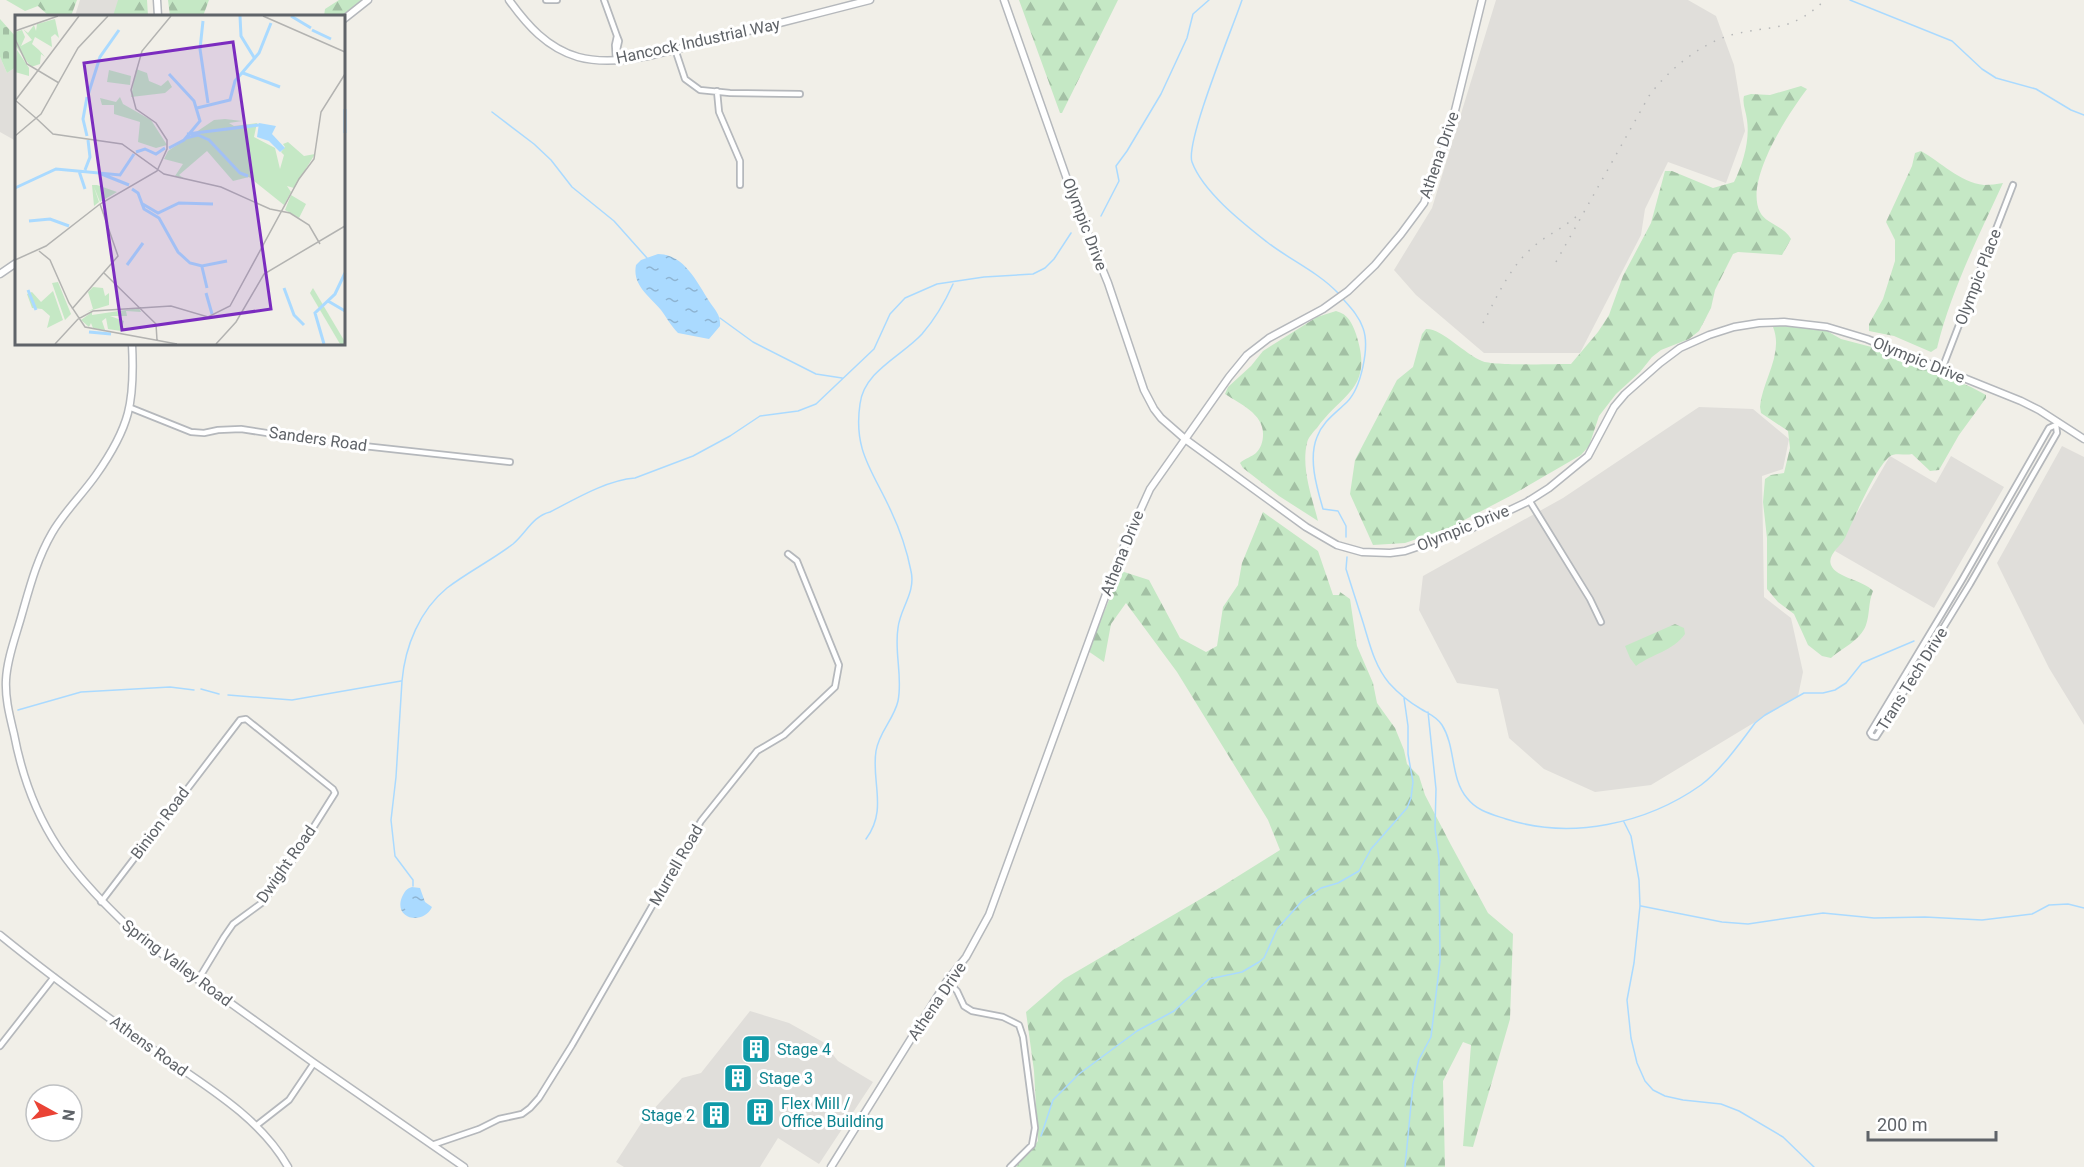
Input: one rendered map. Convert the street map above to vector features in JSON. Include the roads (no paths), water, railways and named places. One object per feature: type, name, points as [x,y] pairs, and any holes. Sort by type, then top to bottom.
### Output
[{"type":"street","points":[[345,18],[368,0]]},
{"type":"street","name":"Hancock Industrial Way","points":[[509,0],[536,34],[559,49],[590,59],[616,60],[675,49],[870,0]]},
{"type":"street","points":[[546,0],[557,0]]},
{"type":"street","points":[[604,0],[619,41],[616,60]]},
{"type":"street","name":"Olympic Drive","points":[[1004,0],[1075,202],[1108,284],[1144,390],[1161,418],[1185,439],[1306,527],[1337,545],[1362,552],[1390,554],[1422,546],[1470,529],[1529,500],[1549,488],[1588,456],[1614,407],[1643,377],[1680,348],[1734,327],[1768,322],[1827,327],[1867,339],[2021,401],[2084,439]]},
{"type":"street","name":"Athena Drive","points":[[831,1167],[947,981],[966,957],[989,915],[1129,533],[1150,489],[1247,355],[1269,338],[1323,309],[1348,291],[1375,265],[1424,203],[1450,131],[1482,0]]},
{"type":"street","points":[[675,49],[685,79],[700,90],[800,94]]},
{"type":"street","points":[[717,91],[719,112],[740,161],[740,184]]},
{"type":"street","name":"Olympic Place","points":[[1942,369],[2013,185]]},
{"type":"street","points":[[0,273],[15,264]]},
{"type":"street","name":"Spring Valley Road","points":[[132,345],[131,408],[116,443],[96,475],[52,533],[39,560],[9,657],[6,679],[8,707],[20,765],[29,794],[39,816],[65,859],[101,902],[140,938],[314,1064],[464,1167]]},
{"type":"street","name":"Sanders Road","points":[[131,408],[191,432],[241,429],[318,441],[510,462]]},
{"type":"street","name":"Trans Tech Drive","points":[[2057,424],[2057,433],[1970,584],[1909,686],[1876,737],[1872,736],[1870,733],[1962,580],[2049,428],[2057,424]]},
{"type":"street","points":[[1529,500],[1590,599],[1601,622]]},
{"type":"street","name":"Murrell Road","points":[[432,1145],[479,1129],[499,1119],[522,1114],[539,1098],[701,821],[757,751],[784,735],[835,687],[839,665],[797,561],[788,554]]},
{"type":"street","points":[[1962,580],[1970,584]]},
{"type":"street","points":[[1932,631],[1939,635]]},
{"type":"street","points":[[1901,682],[1909,686]]},
{"type":"street","name":"Binion Road","points":[[101,902],[240,720],[246,719],[316,775]]},
{"type":"street","name":"Dwight Road","points":[[198,980],[233,924],[263,902],[335,793],[316,775]]},
{"type":"street","name":"Athens Road","points":[[0,935],[257,1125],[277,1148],[288,1167]]},
{"type":"street","points":[[0,1046],[54,977]]},
{"type":"street","points":[[947,981],[957,991],[964,1006],[972,1011],[1003,1017],[1019,1025],[1023,1037],[1035,1128],[1032,1145],[1010,1167]]},
{"type":"street","points":[[257,1125],[289,1100],[314,1064]]},
{"type":"water","points":[[658,254],[675,259],[689,270],[717,313],[720,326],[709,339],[678,333],[639,284],[635,272],[636,265],[641,260]]},
{"type":"water","points":[[412,887],[420,888],[425,902],[432,907],[422,917],[405,915],[400,905],[406,890]]},
{"type":"waterway","points":[[1101,216],[1119,181],[1116,166],[1161,94],[1187,38],[1193,14],[1209,0]]},
{"type":"waterway","points":[[1242,0],[1202,109],[1192,150],[1192,162],[1205,184],[1236,216],[1267,242],[1322,279],[1338,293]]},
{"type":"waterway","points":[[1850,0],[1952,41],[1982,69],[1996,78],[2036,89],[2084,115]]},
{"type":"waterway","points":[[492,112],[551,160],[572,187],[614,221],[647,258]]},
{"type":"waterway","points":[[413,886],[413,880],[395,856],[391,820],[402,681],[410,642],[422,618],[437,597],[455,582],[513,544],[534,521],[544,514],[602,486],[635,478],[693,456],[760,416],[798,411],[816,404],[874,349],[890,314],[905,298],[937,284],[984,277],[1033,274],[1045,268],[1054,259],[1071,233]]},
{"type":"waterway","points":[[866,839],[873,828],[878,806],[876,751],[898,701],[900,683],[898,628],[910,593],[912,579],[900,533],[862,448],[859,435],[860,404],[869,382],[876,373],[922,334],[939,310],[953,284]]},
{"type":"waterway","points":[[1342,298],[1357,316],[1363,328],[1365,356],[1352,396],[1326,422],[1317,437],[1313,464],[1323,509],[1338,511],[1346,526],[1346,537]]},
{"type":"waterway","points":[[720,318],[753,342],[816,374],[842,378]]},
{"type":"waterway","points":[[1347,557],[1346,569],[1379,668],[1400,694],[1442,725],[1458,781],[1467,798],[1485,812],[1531,825],[1582,828],[1607,824],[1656,810],[1679,799],[1708,779],[1730,756],[1755,723],[1765,715],[1804,693],[1823,693],[1835,690],[1846,683],[1862,663],[1914,641]]},
{"type":"waterway","points":[[228,695],[292,700],[401,681]]},
{"type":"waterway","points":[[18,710],[81,692],[170,687],[194,690]]},
{"type":"waterway","points":[[201,689],[219,694]]},
{"type":"waterway","points":[[1041,1136],[1053,1100],[1079,1074],[1137,1031],[1174,1011],[1209,979],[1242,972],[1259,962],[1264,958],[1277,929],[1302,901],[1321,888],[1338,883],[1359,871],[1371,849],[1407,808],[1411,798],[1413,782],[1408,754],[1408,726],[1404,698]]},
{"type":"waterway","points":[[1405,1167],[1413,1084],[1419,1059],[1431,1037],[1440,961],[1439,859],[1435,828],[1436,789],[1428,712]]},
{"type":"waterway","points":[[1624,822],[1631,836],[1639,880],[1640,906],[1634,963],[1627,1000],[1631,1038],[1637,1063],[1645,1081],[1653,1090],[1665,1096],[1721,1104],[1739,1111],[1783,1137],[1814,1167]]},
{"type":"waterway","points":[[1641,906],[1722,922],[1748,924],[1823,913],[1874,918],[1925,917],[1982,920],[2032,914],[2049,905],[2068,904],[2084,908]]},
{"type":"railway","points":[[1556,262],[1649,96],[1665,77],[1696,51],[1719,39],[1791,23],[1812,11],[1825,0]]},
{"type":"railway","points":[[1483,323],[1504,283],[1524,256],[1537,243],[1578,215]]},
{"type":"place","name":"Stage 4","points":[[756,1049]]},
{"type":"place","name":"Stage 3","points":[[738,1078]]},
{"type":"place","name":"Flex Mill / Office Building","points":[[760,1112]]},
{"type":"place","name":"Stage 2","points":[[716,1115]]}]
